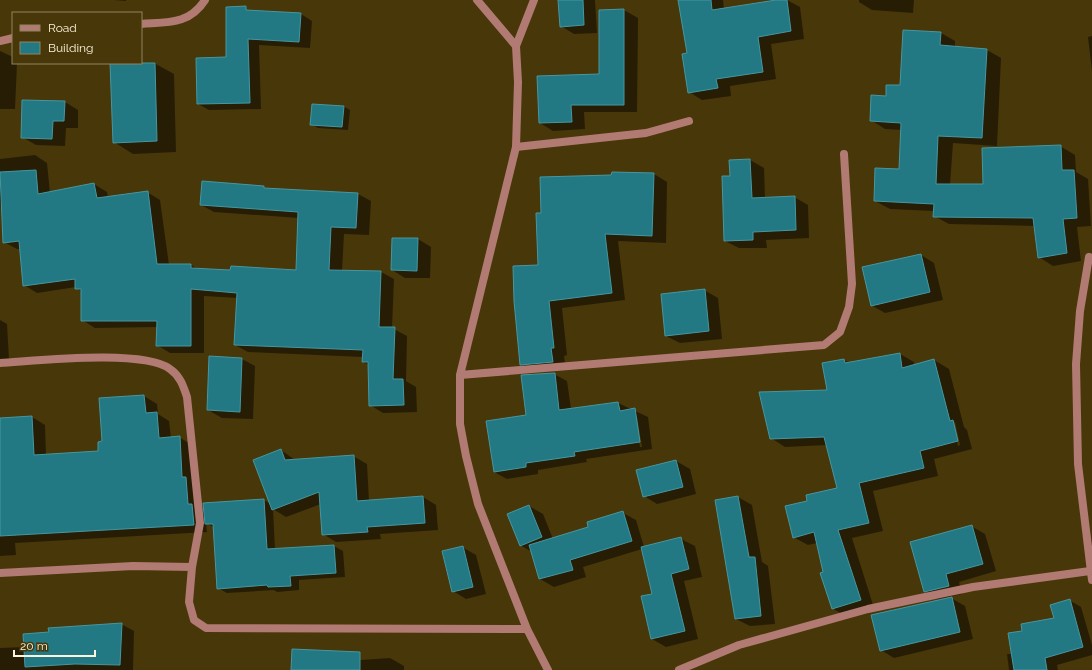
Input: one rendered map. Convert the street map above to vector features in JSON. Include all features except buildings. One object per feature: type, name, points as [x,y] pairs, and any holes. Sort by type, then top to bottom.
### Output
[{"type":"street","points":[[142,24],[180,22],[199,10],[205,0]]},
{"type":"street","points":[[477,0],[516,46]]},
{"type":"street","points":[[534,0],[516,46],[518,82],[516,147],[460,375],[460,424],[478,504],[527,629],[548,670]]},
{"type":"street","points":[[0,41],[12,38]]},
{"type":"street","points":[[516,147],[646,133],[689,121]]},
{"type":"street","points":[[460,375],[824,345],[840,332],[849,307],[852,284],[844,154]]},
{"type":"street","points":[[1089,256],[1080,311],[1076,364],[1078,464],[1092,580]]},
{"type":"street","points":[[0,363],[122,357],[146,360],[169,368],[182,380],[187,397],[200,523],[192,567],[189,602],[194,620],[206,628],[527,629]]},
{"type":"street","points":[[0,573],[133,566],[192,567]]},
{"type":"street","points":[[679,670],[740,645],[868,609],[973,587],[1090,571]]}]
